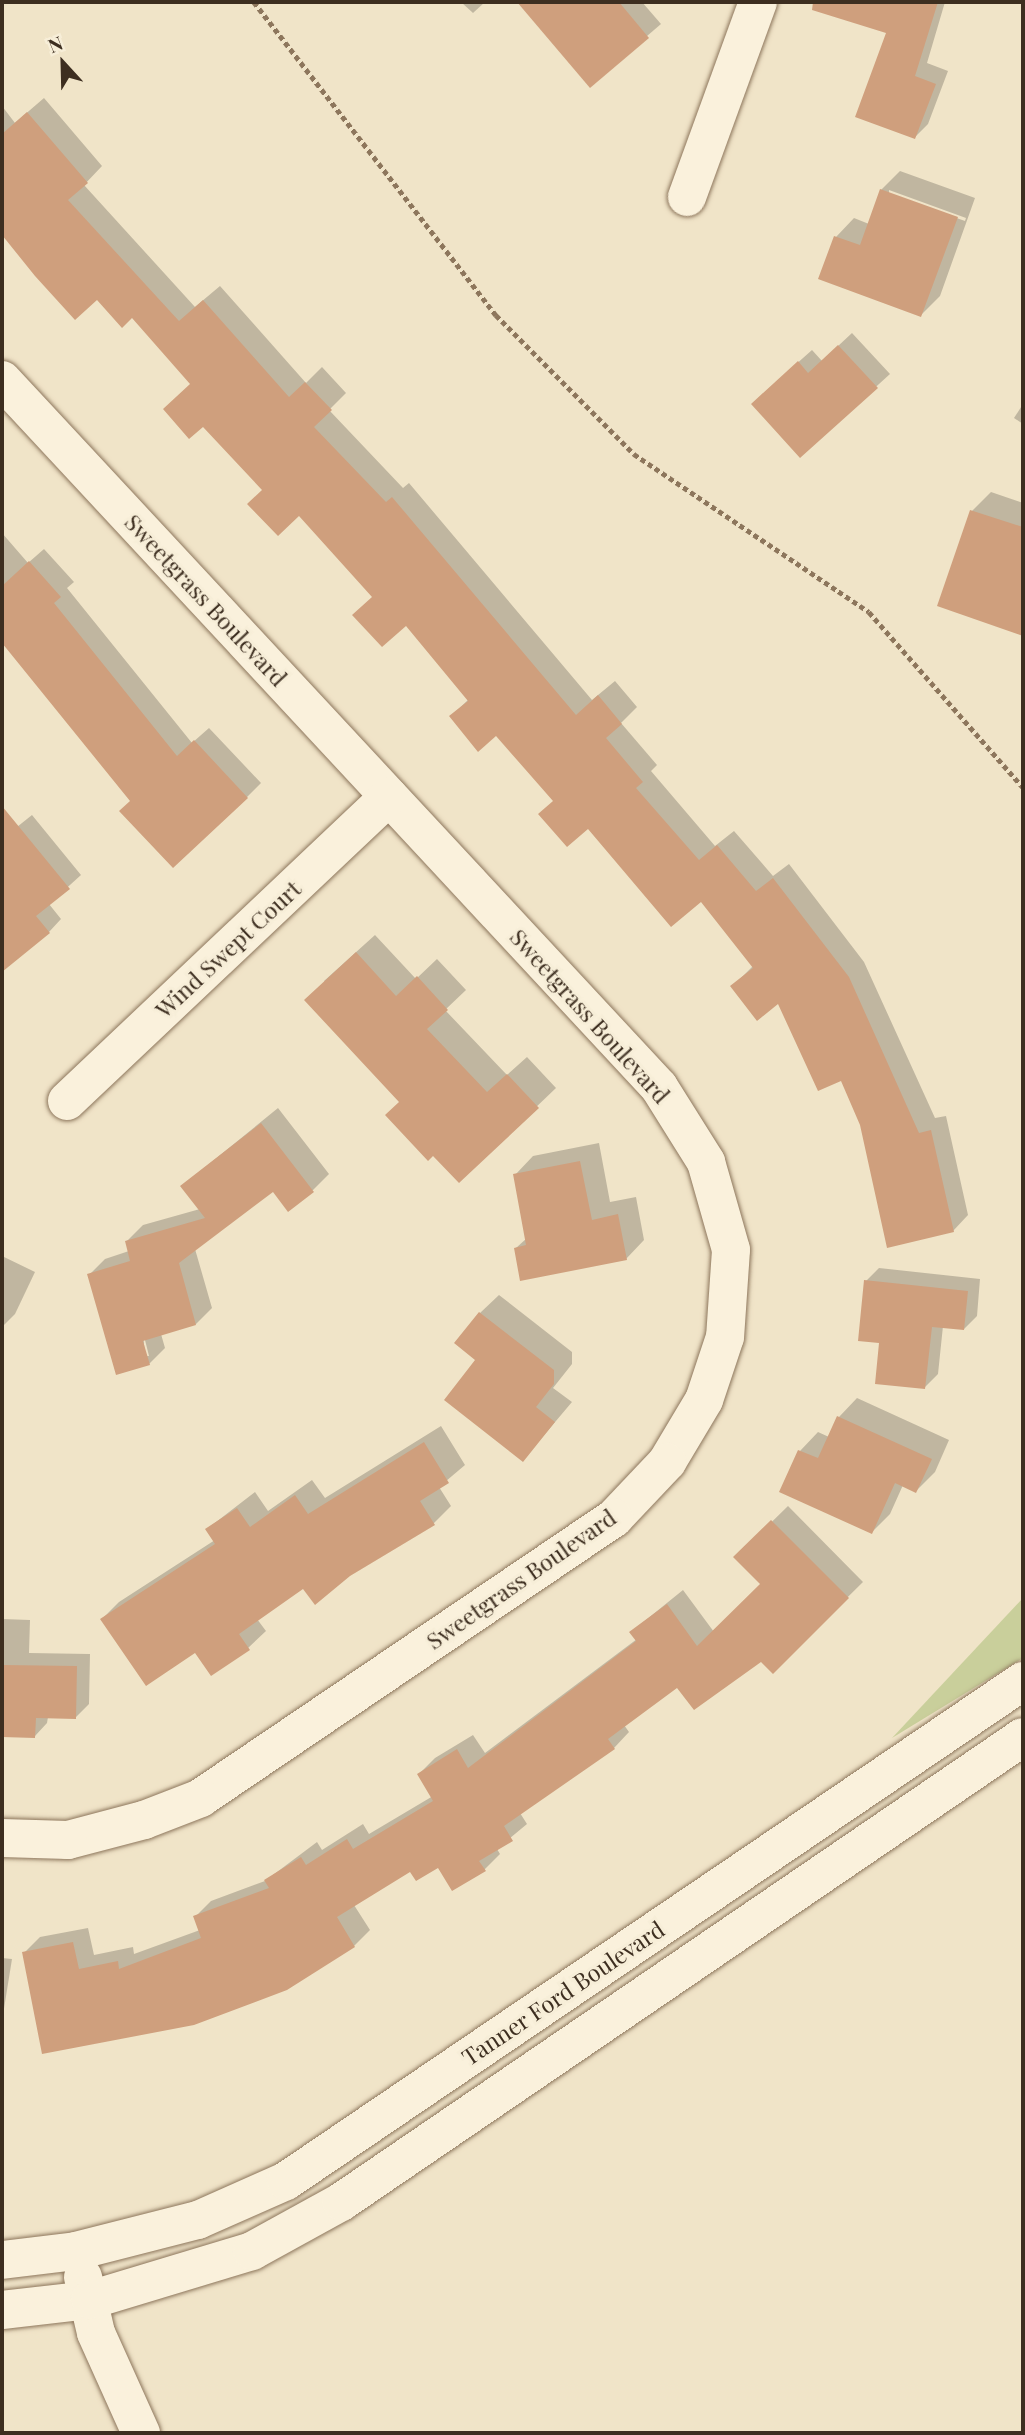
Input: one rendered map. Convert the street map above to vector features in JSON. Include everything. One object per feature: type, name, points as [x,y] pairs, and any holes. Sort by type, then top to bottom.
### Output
[{"type":"street","points":[[687,197],[758,2]]},
{"type":"street","name":"Sweetgrass Boulevard","points":[[2,380],[659,1087],[706,1162],[731,1250],[725,1337],[704,1399],[667,1462],[614,1518],[201,1798],[144,1820],[68,1840],[2,1838]]},
{"type":"street","name":"Wind Swept Court","points":[[67,1101],[389,797]]},
{"type":"street","name":"Tanner Ford Boulevard","points":[[2,2260],[76,2251],[198,2220],[286,2181],[1023,1681]]},
{"type":"street","name":"Tanner Ford Boulevard","points":[[2,2311],[90,2300],[252,2251],[341,2202],[1023,1737]]},
{"type":"street","points":[[76,2251],[96,2333],[141,2433]]},
{"type":"path","points":[[254,2],[496,316],[634,454],[869,612],[1023,787]]},
{"type":"green space","points":[[1023,1598],[1023,1658],[892,1738]]},
{"type":"building","points":[[517,2],[619,2],[649,38],[590,88]]},
{"type":"building","points":[[813,2],[938,2],[915,76],[936,84],[915,139],[855,117],[886,33],[812,10]]},
{"type":"building","points":[[27,112],[88,183],[68,200],[179,321],[203,300],[289,397],[305,382],[332,410],[314,427],[386,502],[392,497],[576,715],[598,695],[622,724],[606,738],[643,782],[636,788],[699,860],[717,845],[756,891],[773,878],[849,977],[919,1133],[931,1130],[954,1232],[887,1248],[860,1125],[841,1081],[818,1091],[778,1004],[757,1021],[730,986],[753,968],[701,902],[671,927],[588,829],[567,847],[538,814],[553,801],[496,736],[478,752],[449,716],[468,701],[406,626],[382,647],[352,615],[372,597],[299,516],[278,536],[247,504],[262,490],[203,427],[189,439],[163,409],[190,384],[132,318],[122,328],[97,300],[75,320],[35,276],[2,235],[2,134]]},
{"type":"building","points":[[880,189],[958,217],[921,317],[818,279],[834,236],[860,245]]},
{"type":"building","points":[[838,345],[878,388],[800,458],[751,404],[798,361],[808,373]]},
{"type":"building","points":[[970,510],[1023,527],[1023,636],[937,606]]},
{"type":"building","points":[[29,561],[61,597],[54,603],[177,756],[194,740],[248,798],[173,868],[119,811],[130,801],[2,643],[2,586]]},
{"type":"building","points":[[2,806],[70,889],[36,916],[50,933],[2,972]]},
{"type":"building","points":[[356,952],[396,996],[417,976],[448,1010],[427,1029],[487,1092],[507,1074],[539,1108],[459,1183],[433,1156],[428,1161],[385,1115],[399,1102],[304,1000]]},
{"type":"building","points":[[261,1123],[314,1192],[288,1212],[273,1192],[179,1263],[196,1325],[143,1341],[150,1365],[116,1375],[87,1274],[130,1261],[125,1241],[205,1218],[180,1186]]},
{"type":"building","points":[[580,1161],[592,1220],[618,1214],[627,1260],[520,1281],[514,1248],[526,1245],[513,1174]]},
{"type":"building","points":[[864,1280],[968,1291],[964,1330],[932,1327],[925,1389],[875,1384],[879,1343],[858,1341]]},
{"type":"building","points":[[479,1312],[554,1370],[554,1384],[536,1407],[555,1422],[523,1462],[444,1400],[475,1360],[454,1343]]},
{"type":"building","points":[[837,1416],[932,1459],[916,1493],[895,1483],[872,1534],[779,1492],[798,1450],[818,1458]]},
{"type":"building","points":[[424,1442],[449,1483],[420,1501],[435,1525],[350,1576],[315,1605],[303,1589],[239,1634],[250,1650],[211,1676],[195,1653],[146,1686],[100,1619],[215,1544],[205,1529],[237,1508],[250,1527],[295,1495],[308,1514]]},
{"type":"building","points":[[771,1520],[849,1598],[773,1674],[761,1662],[694,1710],[677,1688],[608,1739],[615,1749],[504,1826],[513,1841],[479,1861],[486,1871],[452,1891],[438,1868],[416,1881],[410,1872],[337,1917],[355,1947],[287,1990],[194,2025],[42,2054],[22,1952],[73,1942],[79,1969],[118,1961],[119,1969],[201,1938],[193,1916],[269,1888],[264,1880],[301,1857],[306,1865],[347,1839],[353,1849],[433,1801],[417,1774],[457,1749],[468,1768],[636,1641],[629,1632],[667,1604],[697,1646],[760,1584],[733,1557]]},
{"type":"building","points":[[2,1665],[77,1666],[76,1719],[36,1718],[35,1738],[2,1737]]}]
